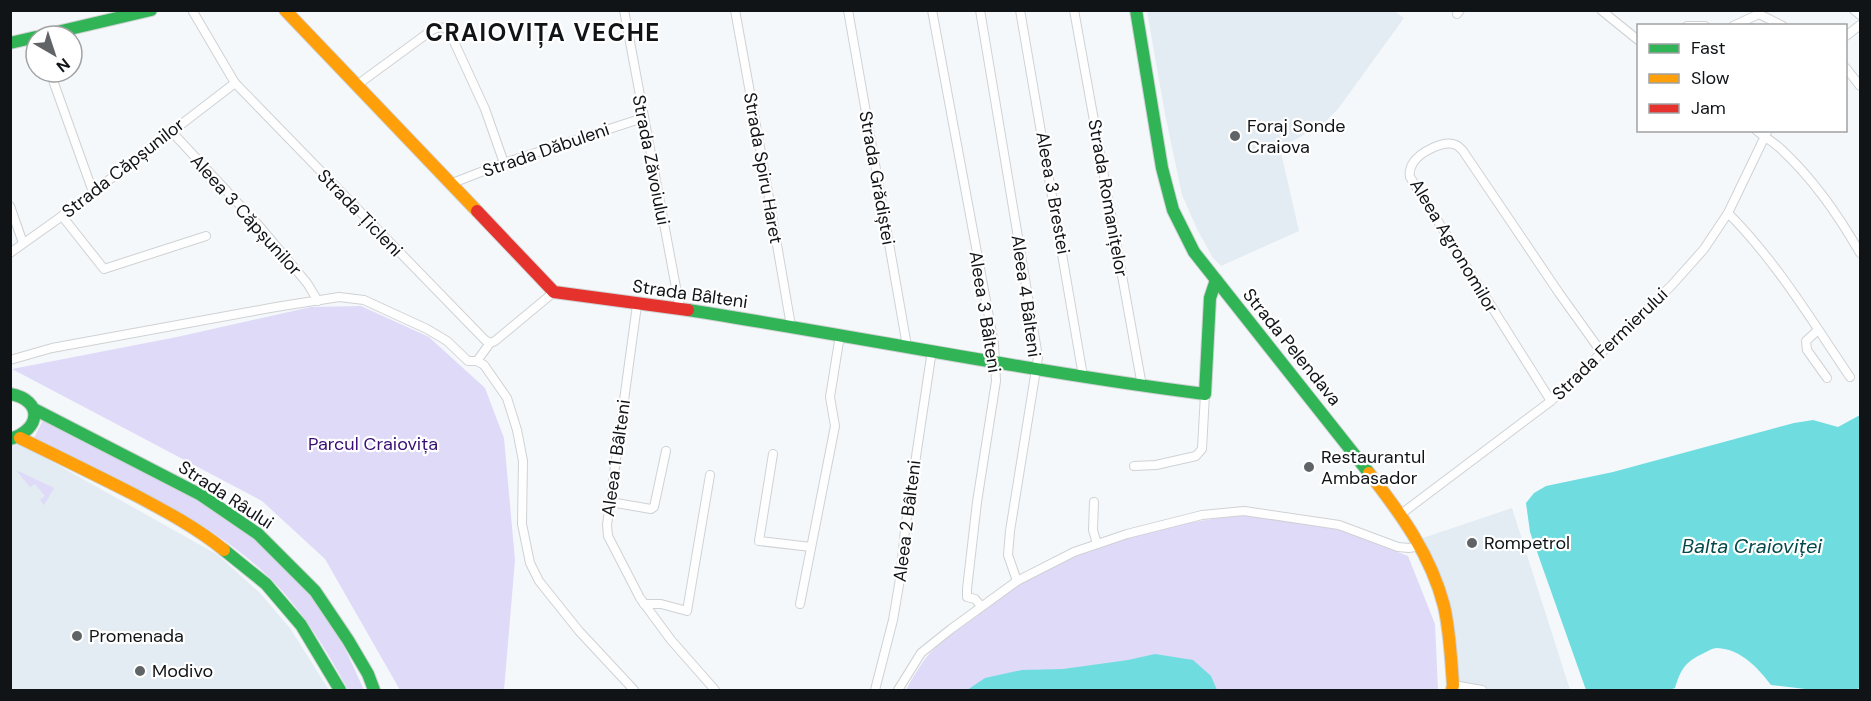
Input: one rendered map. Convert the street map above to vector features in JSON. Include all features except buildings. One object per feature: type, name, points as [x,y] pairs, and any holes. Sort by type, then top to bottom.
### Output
[{"type":"main road","points":[[82,24],[112,15],[151,10]]},
{"type":"main road","points":[[285,10],[554,292]]},
{"type":"main road","name":"Strada Pelendava","points":[[1136,10],[1162,168],[1173,210],[1194,252],[1401,514],[1420,546],[1443,605],[1450,641],[1453,688]]},
{"type":"main road","points":[[1205,394],[1210,298],[1216,280]]},
{"type":"main road","name":"Strada Bâlteni","points":[[554,292],[791,326],[1142,386],[1205,394]]},
{"type":"main road","name":"Strada Râului","points":[[10,394],[24,397],[34,409],[201,495],[258,534],[315,591],[348,640],[368,674],[374,690]]},
{"type":"main road","points":[[15,438],[26,434],[33,424],[34,409]]},
{"type":"main road","points":[[15,438],[106,480],[180,519],[211,540],[266,584],[302,625],[340,690]]},
{"type":"street","name":"Strada Țicleni","points":[[192,10],[235,83],[484,340],[490,343]]},
{"type":"street","name":"Strada Zăvoiului","points":[[624,10],[680,309]]},
{"type":"street","name":"Strada Spiru Haret","points":[[735,10],[791,326]]},
{"type":"street","name":"Strada Grădiștei","points":[[848,10],[907,346]]},
{"type":"street","name":"Aleea 3 Bâlteni","points":[[932,10],[996,361],[996,381],[977,502],[967,589],[967,597],[975,600],[981,606]]},
{"type":"street","name":"Aleea 4 Bâlteni","points":[[980,10],[1038,357],[1010,531],[1008,555],[1017,580]]},
{"type":"street","name":"Aleea 3 Brestei","points":[[1020,10],[1083,376]]},
{"type":"street","name":"Strada Romanițelor","points":[[1074,10],[1142,386]]},
{"type":"street","points":[[1601,10],[1637,39]]},
{"type":"street","points":[[1854,10],[1860,15]]},
{"type":"street","points":[[1737,24],[1759,14],[1779,24]]},
{"type":"street","points":[[1847,35],[1860,26]]},
{"type":"street","points":[[357,85],[432,30],[440,27],[446,28],[485,109],[504,163]]},
{"type":"street","points":[[1847,70],[1860,86]]},
{"type":"street","name":"Strada Căpșunilor","points":[[10,253],[62,216],[235,83]]},
{"type":"street","points":[[54,84],[93,192]]},
{"type":"street","name":"Strada Dăbuleni","points":[[450,184],[504,163],[643,118]]},
{"type":"street","name":"Aleea 3 Căpșunilor","points":[[171,131],[261,228],[318,301]]},
{"type":"street","points":[[1766,134],[1825,198],[1860,253]]},
{"type":"street","name":"Strada Fermierului","points":[[1401,514],[1551,401],[1644,313],[1704,249],[1728,213],[1766,134]]},
{"type":"street","name":"Aleea Agronomilor","points":[[1551,401],[1410,177],[1409,170],[1418,157],[1449,143],[1463,151],[1559,294],[1602,352]]},
{"type":"street","points":[[10,206],[23,243]]},
{"type":"street","points":[[1728,213],[1771,262],[1850,377]]},
{"type":"street","points":[[62,216],[104,270],[206,236]]},
{"type":"street","points":[[477,361],[490,343],[554,292]]},
{"type":"street","points":[[10,360],[52,348],[339,297],[364,300],[427,329],[447,341],[468,361],[477,361],[484,365],[507,398],[517,429],[523,461],[522,524],[530,562],[539,581],[579,631],[634,690]]},
{"type":"street","name":"Aleea 1 Bâlteni","points":[[637,304],[610,501],[608,536],[644,604],[671,640],[716,690]]},
{"type":"street","points":[[1818,330],[1806,341],[1807,350],[1827,378]]},
{"type":"street","points":[[800,604],[835,426],[830,397],[840,335]]},
{"type":"street","name":"Aleea 2 Bâlteni","points":[[875,690],[893,620],[900,579],[905,530],[932,350]]},
{"type":"street","points":[[1134,466],[1156,465],[1199,454],[1202,449],[1205,394]]},
{"type":"street","points":[[610,501],[651,509],[654,507],[666,451]]},
{"type":"street","points":[[773,454],[759,541],[811,547]]},
{"type":"street","points":[[644,604],[661,604],[687,611],[710,476]]},
{"type":"street","points":[[1094,502],[1093,530],[1097,544]]},
{"type":"street","points":[[898,690],[921,653],[1017,580],[1046,565],[1127,534],[1202,515],[1244,511],[1339,525],[1398,547],[1420,546]]},
{"type":"street","points":[[1453,688],[1482,690]]},
{"type":"shaded area","name":"Foraj Sonde Craiova","points":[[1147,11],[1394,11],[1404,18],[1338,109],[1322,125],[1280,148],[1299,231],[1221,266],[1213,258],[1197,229],[1182,195]]},
{"type":"shaded area","points":[[10,438],[218,555],[260,593],[290,628],[329,690],[11,690]]},
{"type":"shaded area","points":[[1512,508],[1570,690],[1452,690],[1450,641],[1417,540]]},
{"type":"green space","name":"Parcul Craiovița","points":[[361,306],[429,337],[485,388],[504,438],[515,560],[504,690],[400,690],[325,559],[262,501],[12,369],[177,337],[311,307]]},
{"type":"green space","points":[[44,418],[173,485],[222,515],[256,540],[294,576],[326,616],[344,647],[364,690],[348,690],[323,645],[282,590],[270,578],[217,535],[188,517],[126,483],[34,438]]},
{"type":"green space","points":[[16,470],[54,488],[44,505],[40,500],[45,496],[35,484],[30,487]]},
{"type":"green space","points":[[1244,515],[1341,530],[1408,556],[1435,624],[1438,690],[906,690],[925,659],[935,648],[1005,594],[1038,574],[1087,551],[1138,534],[1191,522]]},
{"type":"water","name":"Balta Craioviței","points":[[1860,415],[1860,688],[1814,690],[1771,685],[1748,660],[1734,652],[1717,648],[1688,663],[1675,688],[1669,690],[1586,690],[1530,532],[1526,503],[1534,493],[1546,486],[1613,472],[1794,423],[1813,420],[1838,427]]},
{"type":"water","points":[[1155,654],[1193,660],[1211,676],[1217,690],[967,690],[985,678],[1022,670],[1063,669]]},
{"type":"traffic: fast","points":[[84,26],[151,10]]},
{"type":"traffic: fast","points":[[1136,10],[1162,168],[1173,210],[1194,252],[1369,473]]},
{"type":"traffic: fast","points":[[10,43],[24,40]]},
{"type":"traffic: fast","points":[[688,310],[1011,365],[1205,394],[1210,298],[1216,280]]},
{"type":"traffic: fast","points":[[10,394],[29,402],[34,415],[33,422],[28,429],[10,439]]},
{"type":"traffic: fast","points":[[34,409],[201,495],[258,534],[315,591],[348,640],[368,674],[374,690]]},
{"type":"traffic: fast","points":[[224,550],[266,584],[301,625],[340,690]]},
{"type":"traffic: slow","points":[[285,10],[477,211]]},
{"type":"traffic: slow","points":[[20,438],[159,508],[193,527],[224,550]]},
{"type":"traffic: slow","points":[[1369,473],[1414,536],[1438,587],[1448,626],[1452,690]]},
{"type":"traffic: jam","points":[[477,211],[554,292],[688,310]]},
{"type":"place","name":"Foraj Sonde Craiova","points":[[1235,136]]},
{"type":"place","name":"Restaurantul Ambasador","points":[[1309,467]]},
{"type":"place","name":"Rompetrol","points":[[1472,543]]},
{"type":"place","name":"Promenada","points":[[77,636]]},
{"type":"place","name":"Modivo","points":[[140,671]]},
{"type":"district","name":"CRAIOVIȚA VECHE","points":[[543,33]]}]
